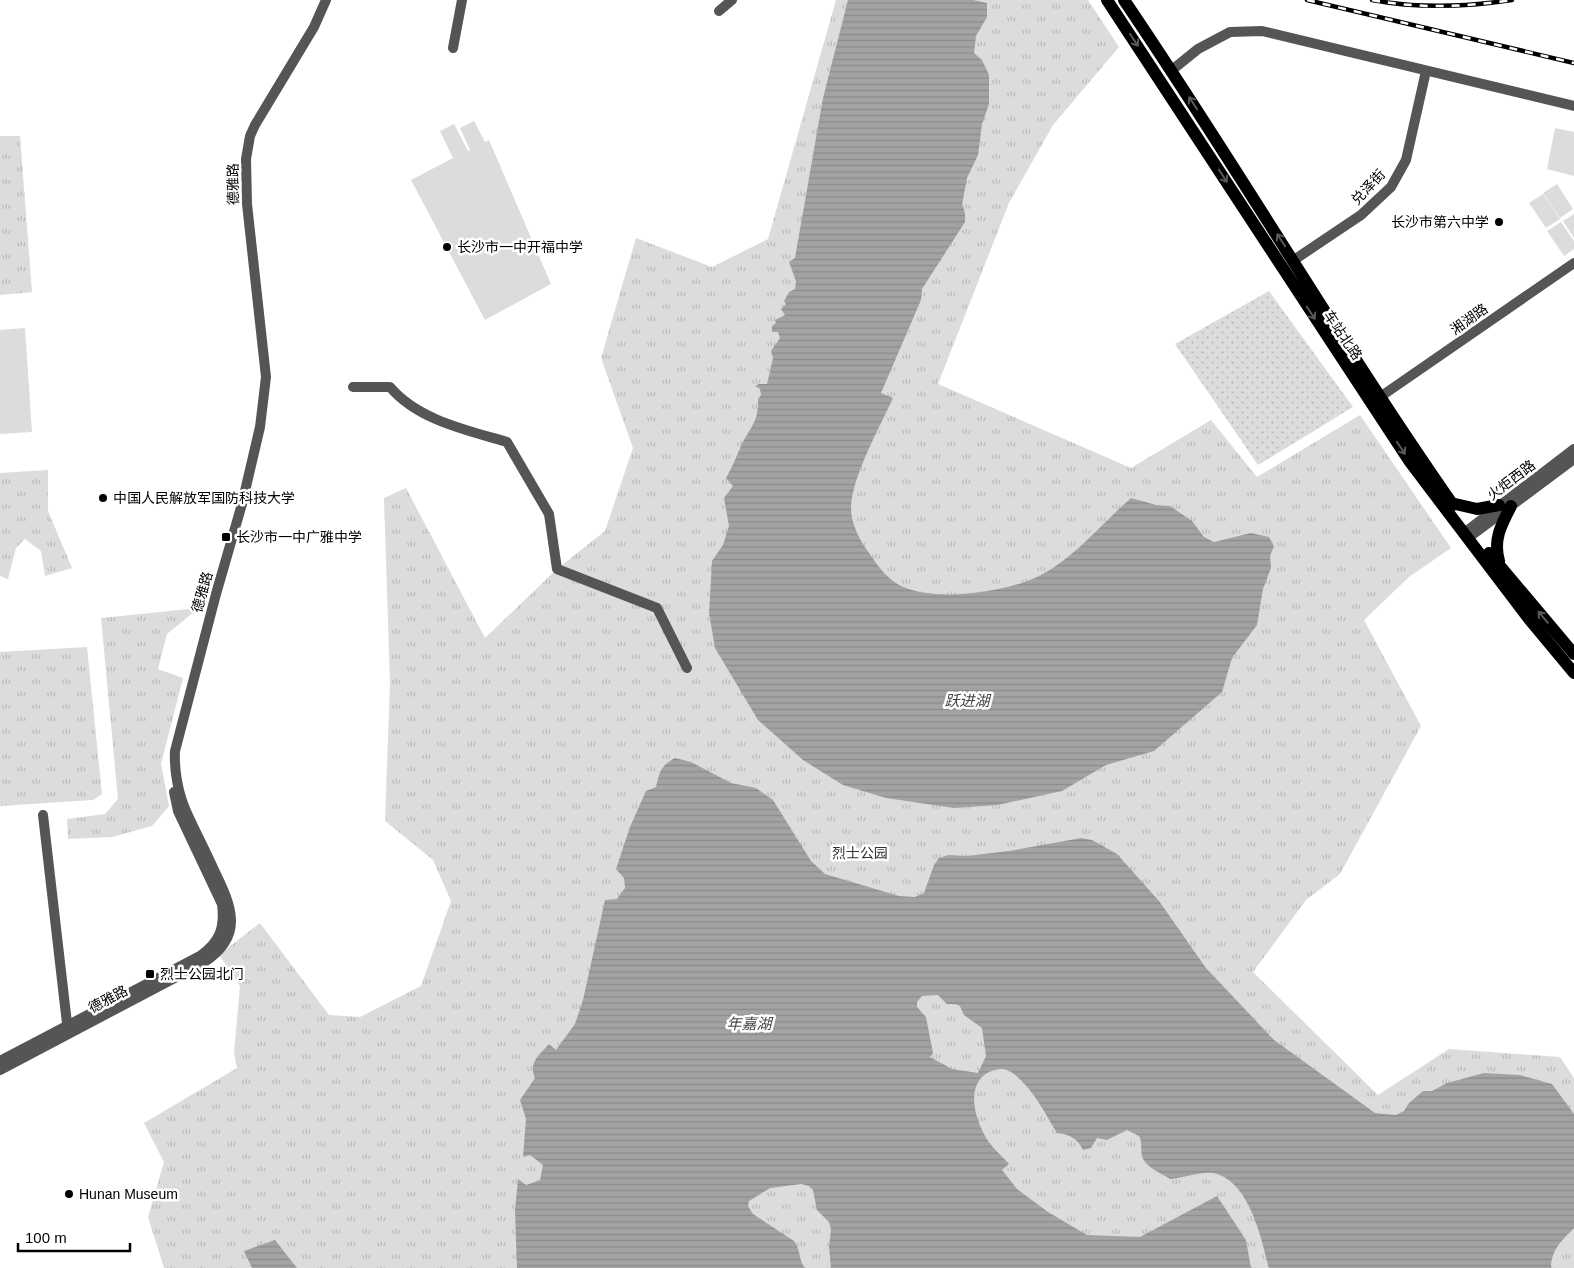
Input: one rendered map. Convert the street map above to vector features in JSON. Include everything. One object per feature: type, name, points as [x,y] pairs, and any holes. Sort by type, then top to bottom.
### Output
[{"type":"main road","name":"车站北路","points":[[1107,0],[1410,462],[1574,654]]},
{"type":"main road","name":"车站北路","points":[[1124,0],[1172,70],[1469,533],[1529,619],[1574,673]]},
{"type":"main road","points":[[1451,503],[1477,509],[1505,506],[1495,547],[1500,566]]},
{"type":"street","name":"德雅路","points":[[0,1070],[200,956],[210,949],[221,934],[224,920],[222,904],[178,811],[169,770],[169,754],[210,592],[237,504],[255,426],[262,376],[242,206],[242,161],[246,135],[310,25],[321,0]]},
{"type":"street","name":"德雅路","points":[[0,1061],[67,1031],[215,955],[227,939],[230,928],[228,898],[185,808],[175,768],[175,750],[242,504],[260,427],[266,377],[247,204],[246,159],[250,136],[314,27],[326,0]]},
{"type":"street","points":[[453,48],[462,0]]},
{"type":"street","points":[[719,11],[732,0]]},
{"type":"street","points":[[1172,70],[1198,49],[1230,32],[1262,31],[1574,106]]},
{"type":"street","name":"兑泽街","points":[[1294,260],[1361,215],[1391,187],[1406,160],[1426,71]]},
{"type":"street","name":"湘湖路","points":[[1380,397],[1574,263]]},
{"type":"street","points":[[353,387],[390,387],[398,396],[442,423],[507,442],[549,514],[557,569],[657,608],[687,668]]},
{"type":"street","name":"火炬西路","points":[[1469,533],[1574,450]]},
{"type":"street","name":"火炬西路","points":[[1505,506],[1574,459]]},
{"type":"street","points":[[43,815],[67,1031]]},
{"type":"green space","name":"烈士公园","points":[[836,0],[1088,0],[1119,47],[1053,125],[1009,203],[938,384],[1131,468],[1211,420],[1257,477],[1360,415],[1451,548],[1409,577],[1364,620],[1421,726],[1340,874],[1306,900],[1253,972],[1378,1095],[1449,1049],[1560,1057],[1574,1078],[1574,1268],[164,1268],[148,1217],[164,1162],[144,1123],[237,1068],[234,1053],[240,986],[219,955],[260,923],[329,1015],[360,1017],[421,986],[451,901],[433,860],[385,821],[390,683],[384,498],[406,488],[485,638],[557,569],[605,531],[633,448],[601,358],[636,238],[712,267],[768,239]]},
{"type":"green space","points":[[474,121],[485,142],[489,140],[551,284],[485,320],[411,180],[453,158],[440,131],[454,124],[468,151],[470,150],[460,128]]},
{"type":"green space","points":[[1555,128],[1574,132],[1574,176],[1547,169]]},
{"type":"green space","points":[[0,136],[20,136],[32,292],[0,295]]},
{"type":"green space","points":[[1557,184],[1573,209],[1560,218],[1543,193]]},
{"type":"green space","points":[[1543,194],[1560,219],[1546,228],[1529,203]]},
{"type":"green space","points":[[1574,214],[1574,238],[1563,221]]},
{"type":"green space","points":[[1561,222],[1574,241],[1574,249],[1564,256],[1547,231]]},
{"type":"green space","points":[[1269,291],[1353,407],[1258,465],[1175,344]]},
{"type":"green space","points":[[25,328],[32,432],[0,434],[0,330]]},
{"type":"green space","points":[[48,470],[48,511],[72,568],[45,576],[41,551],[25,539],[16,548],[8,579],[0,576],[0,473]]},
{"type":"green space","points":[[199,608],[167,634],[158,669],[183,678],[161,764],[169,806],[152,826],[112,837],[68,839],[67,819],[105,814],[118,799],[101,618]]},
{"type":"green space","points":[[87,647],[102,794],[93,800],[0,806],[0,652]]},
{"type":"water","name":"跃进湖","points":[[848,0],[973,0],[987,3],[987,17],[976,36],[974,53],[982,60],[989,75],[989,104],[982,124],[978,155],[967,178],[962,205],[965,213],[965,222],[922,289],[921,300],[881,393],[893,398],[861,467],[853,495],[851,514],[854,526],[862,543],[879,567],[891,580],[901,586],[931,594],[968,594],[1004,588],[1035,578],[1061,562],[1131,498],[1156,505],[1170,506],[1192,521],[1204,537],[1214,542],[1251,533],[1269,537],[1274,546],[1270,556],[1271,568],[1263,589],[1257,625],[1232,658],[1222,692],[1154,751],[1106,765],[1062,791],[997,805],[954,808],[886,798],[843,785],[803,760],[758,720],[715,648],[709,613],[712,561],[723,545],[729,526],[724,498],[733,486],[726,478],[757,413],[758,399],[761,395],[760,389],[755,386],[767,384],[773,358],[771,351],[780,338],[778,332],[772,332],[772,326],[776,323],[775,320],[785,315],[781,309],[786,304],[784,301],[789,292],[795,289],[796,281],[789,262],[795,258],[823,98]]},
{"type":"water","name":"年嘉湖","points":[[675,758],[691,762],[731,783],[756,788],[773,800],[811,861],[825,874],[899,896],[915,897],[924,893],[934,865],[939,858],[949,855],[967,856],[1009,851],[1081,838],[1092,840],[1117,854],[1159,901],[1206,968],[1274,1040],[1375,1113],[1396,1115],[1404,1111],[1409,1103],[1423,1091],[1432,1091],[1447,1083],[1484,1073],[1520,1075],[1552,1084],[1574,1114],[1574,1228],[1561,1241],[1555,1251],[1551,1268],[1269,1268],[1252,1212],[1236,1186],[1225,1178],[1213,1173],[1170,1179],[1146,1163],[1142,1156],[1139,1136],[1127,1130],[1107,1140],[1097,1138],[1091,1148],[1083,1150],[1073,1138],[1057,1133],[1025,1084],[1008,1070],[1000,1069],[989,1072],[977,1084],[974,1100],[975,1109],[986,1138],[1009,1164],[1002,1170],[1017,1189],[1048,1212],[1087,1235],[1140,1237],[1217,1196],[1246,1240],[1251,1268],[831,1268],[829,1247],[831,1229],[829,1222],[817,1210],[813,1190],[809,1186],[801,1184],[770,1188],[749,1201],[748,1206],[753,1214],[794,1241],[805,1268],[517,1268],[515,1211],[518,1179],[526,1185],[540,1180],[543,1165],[530,1155],[523,1157],[526,1119],[520,1100],[535,1078],[533,1068],[538,1056],[549,1044],[556,1050],[575,1024],[583,1000],[605,900],[617,899],[625,888],[624,878],[616,869],[630,827],[646,791],[656,787],[661,770]],"holes":[[[938,995],[947,1004],[959,1005],[964,1015],[982,1028],[986,1056],[978,1073],[952,1069],[930,1057],[933,1053],[926,1017],[917,1007],[917,1002],[922,996]]]},
{"type":"water","points":[[275,1240],[297,1268],[252,1268],[244,1251]]},
{"type":"railway","points":[[1307,0],[1574,63]]},
{"type":"railway","points":[[1372,0],[1425,6],[1477,4],[1512,0]]},
{"type":"place","name":"长沙市第六中学","points":[[1499,222]]},
{"type":"place","name":"长沙市一中开福中学","points":[[447,247]]},
{"type":"place","name":"中国人民解放军国防科技大学","points":[[103,498]]},
{"type":"place","name":"长沙市一中广雅中学","points":[[226,537]]},
{"type":"place","name":"烈士公园北门","points":[[150,974]]},
{"type":"place","name":"Hunan Museum","points":[[69,1194]]}]
